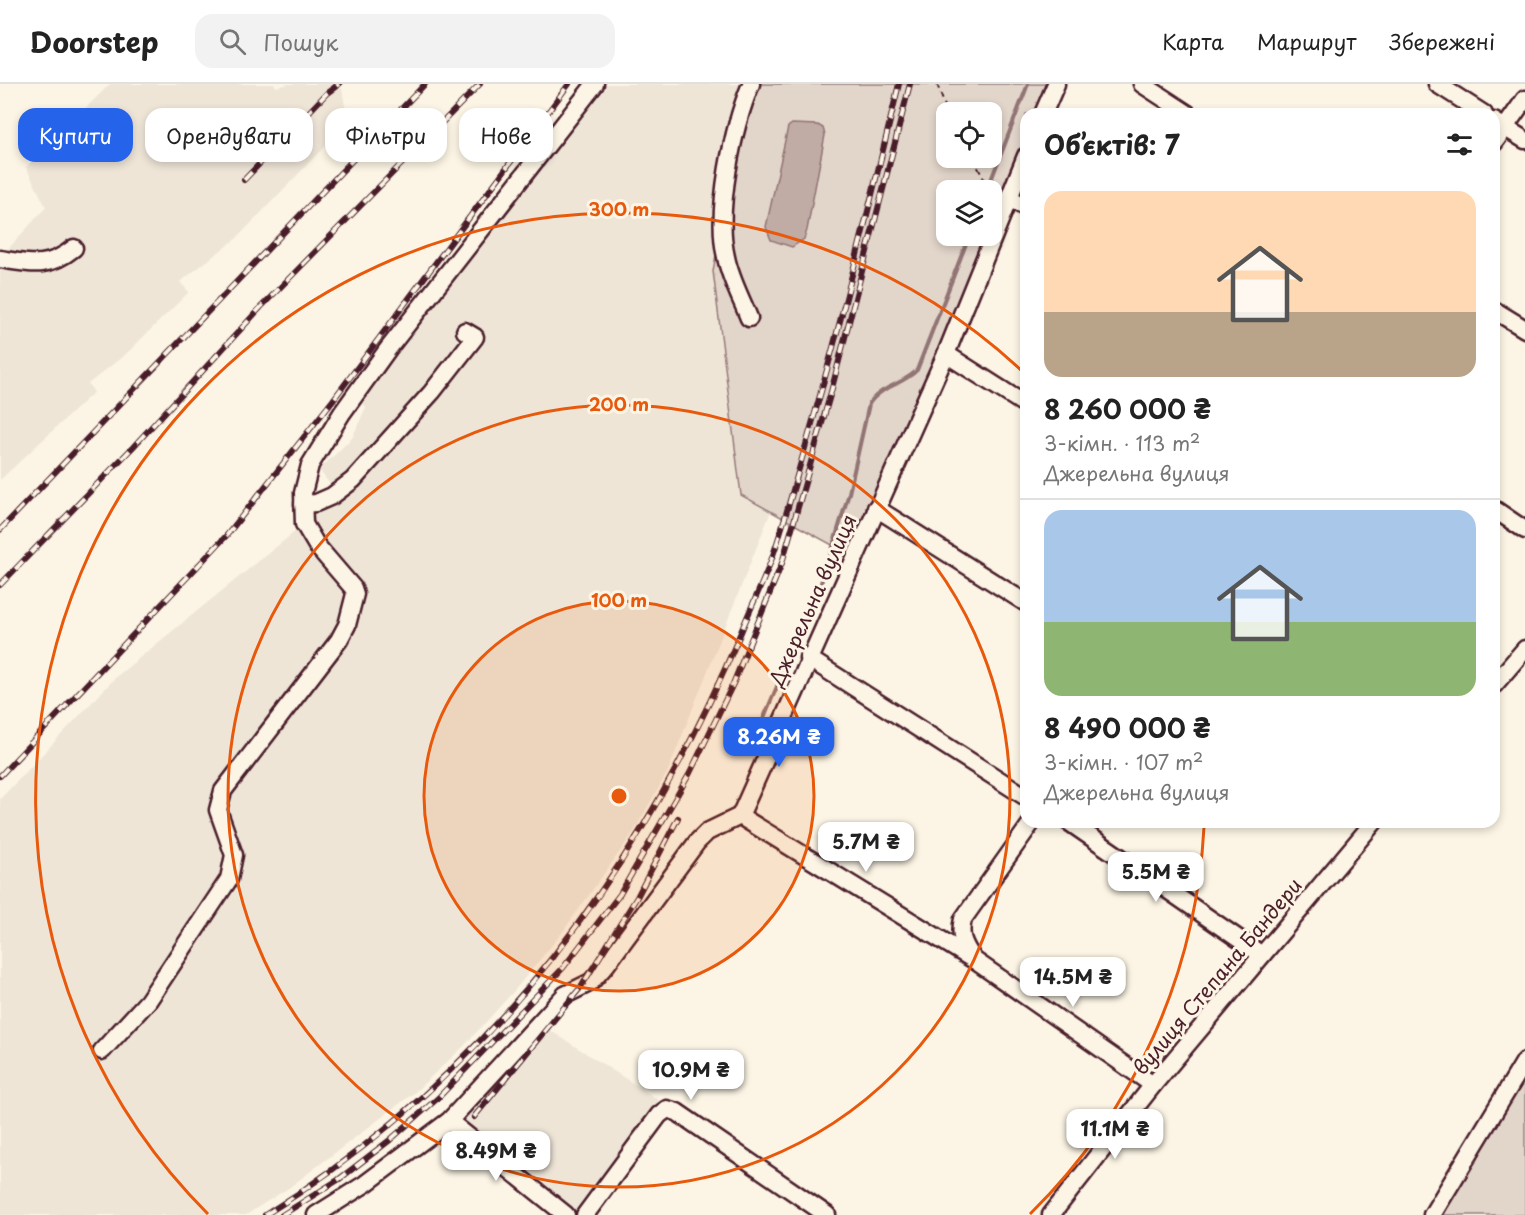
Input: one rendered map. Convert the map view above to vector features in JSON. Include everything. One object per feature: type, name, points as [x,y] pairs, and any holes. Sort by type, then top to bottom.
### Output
[{"type":"street","points":[[102,1051],[148,1001],[229,879],[234,855],[218,810],[223,791],[339,640],[347,625],[354,603],[353,588],[314,541],[304,524],[303,504],[310,465],[348,404],[388,349],[595,84]]},
{"type":"street","points":[[749,318],[726,259],[722,213],[732,152],[751,84]]},
{"type":"street","points":[[1046,108],[1056,84]]},
{"type":"street","points":[[1142,84],[1179,108]]},
{"type":"street","points":[[1437,84],[1475,108]]},
{"type":"street","points":[[1500,123],[1525,99]]},
{"type":"street","points":[[1500,125],[1525,140]]},
{"type":"street","name":"Джерельна вулиця","points":[[740,816],[808,658],[946,354],[1020,170]]},
{"type":"street","points":[[1009,197],[1020,204]]},
{"type":"street","points":[[0,259],[27,263],[56,262],[74,248]]},
{"type":"street","points":[[1500,314],[1525,329]]},
{"type":"street","points":[[303,504],[316,503],[332,496],[353,480],[432,392],[475,337],[465,331]]},
{"type":"street","points":[[946,354],[1020,401]]},
{"type":"street","points":[[876,508],[1020,599]]},
{"type":"street","points":[[1500,513],[1525,530]]},
{"type":"street","points":[[1500,678],[1525,649]]},
{"type":"street","points":[[808,658],[1020,793]]},
{"type":"street","points":[[316,1215],[365,1184],[448,1121],[565,995],[591,982],[697,842],[707,832],[740,816],[974,960],[1153,1085]]},
{"type":"street","points":[[974,960],[962,941],[960,930],[963,919],[1028,828]]},
{"type":"street","points":[[1078,828],[1262,955]]},
{"type":"street","name":"вулиця Степана Бандери","points":[[1051,1215],[1153,1085],[1368,828]]},
{"type":"street","points":[[1432,1215],[1525,1061]]},
{"type":"street","points":[[585,1215],[663,1111],[672,1109],[827,1215]]},
{"type":"street","points":[[448,1121],[566,1215]]},
{"type":"path","points":[[937,84],[943,102]]},
{"type":"path","points":[[978,168],[986,183],[1009,197]]},
{"type":"shaded area","points":[[110,84],[274,84],[277,87],[288,84],[336,84],[342,89],[345,108],[325,108],[325,146],[313,159],[313,108],[145,108],[145,162],[310,162],[237,238],[180,282],[189,292],[127,353],[88,384],[94,392],[0,480],[0,258],[46,207],[26,167],[31,162],[133,162],[133,108],[86,108]]},
{"type":"shaded area","points":[[601,84],[860,84],[775,501],[668,771],[633,833],[561,934],[514,991],[464,1046],[415,1092],[290,1187],[246,1215],[0,1215],[0,799],[117,676],[339,496],[319,470],[352,438],[366,407],[360,400],[392,353],[540,162],[553,162],[553,146]]},
{"type":"shaded area","points":[[751,84],[1056,84],[1046,108],[1020,108],[1020,170],[1002,212],[1002,180],[936,180],[936,246],[988,246],[854,557],[741,495],[713,271],[744,105]]},
{"type":"shaded area","points":[[792,124],[818,125],[823,128],[825,135],[807,230],[804,239],[792,247],[771,240],[766,227],[788,127]]},
{"type":"shaded area","points":[[545,1027],[659,1100],[576,1214],[458,1119]]},
{"type":"shaded area","points":[[1525,1061],[1525,1215],[1432,1215]]},
{"type":"waterway","points":[[991,180],[1028,84]]},
{"type":"waterway","points":[[762,722],[825,573],[849,493],[869,404],[879,393],[917,370],[965,246]]},
{"type":"railway","points":[[244,180],[327,93],[339,84]]},
{"type":"railway","points":[[0,530],[425,84]]},
{"type":"railway","points":[[0,585],[133,447],[261,307],[480,84]]},
{"type":"railway","points":[[0,776],[227,535],[333,400],[569,84]]},
{"type":"railway","points":[[265,1215],[346,1160],[420,1099],[487,1033],[549,962],[605,886],[656,805],[701,721],[765,577],[776,545],[829,363],[899,84]]},
{"type":"railway","points":[[282,1215],[338,1180],[390,1140],[438,1098],[563,968],[620,894],[690,773],[733,684],[782,563],[831,392],[910,84]]},
{"type":"railway","points":[[474,1117],[581,987],[637,897],[678,818]]}]
